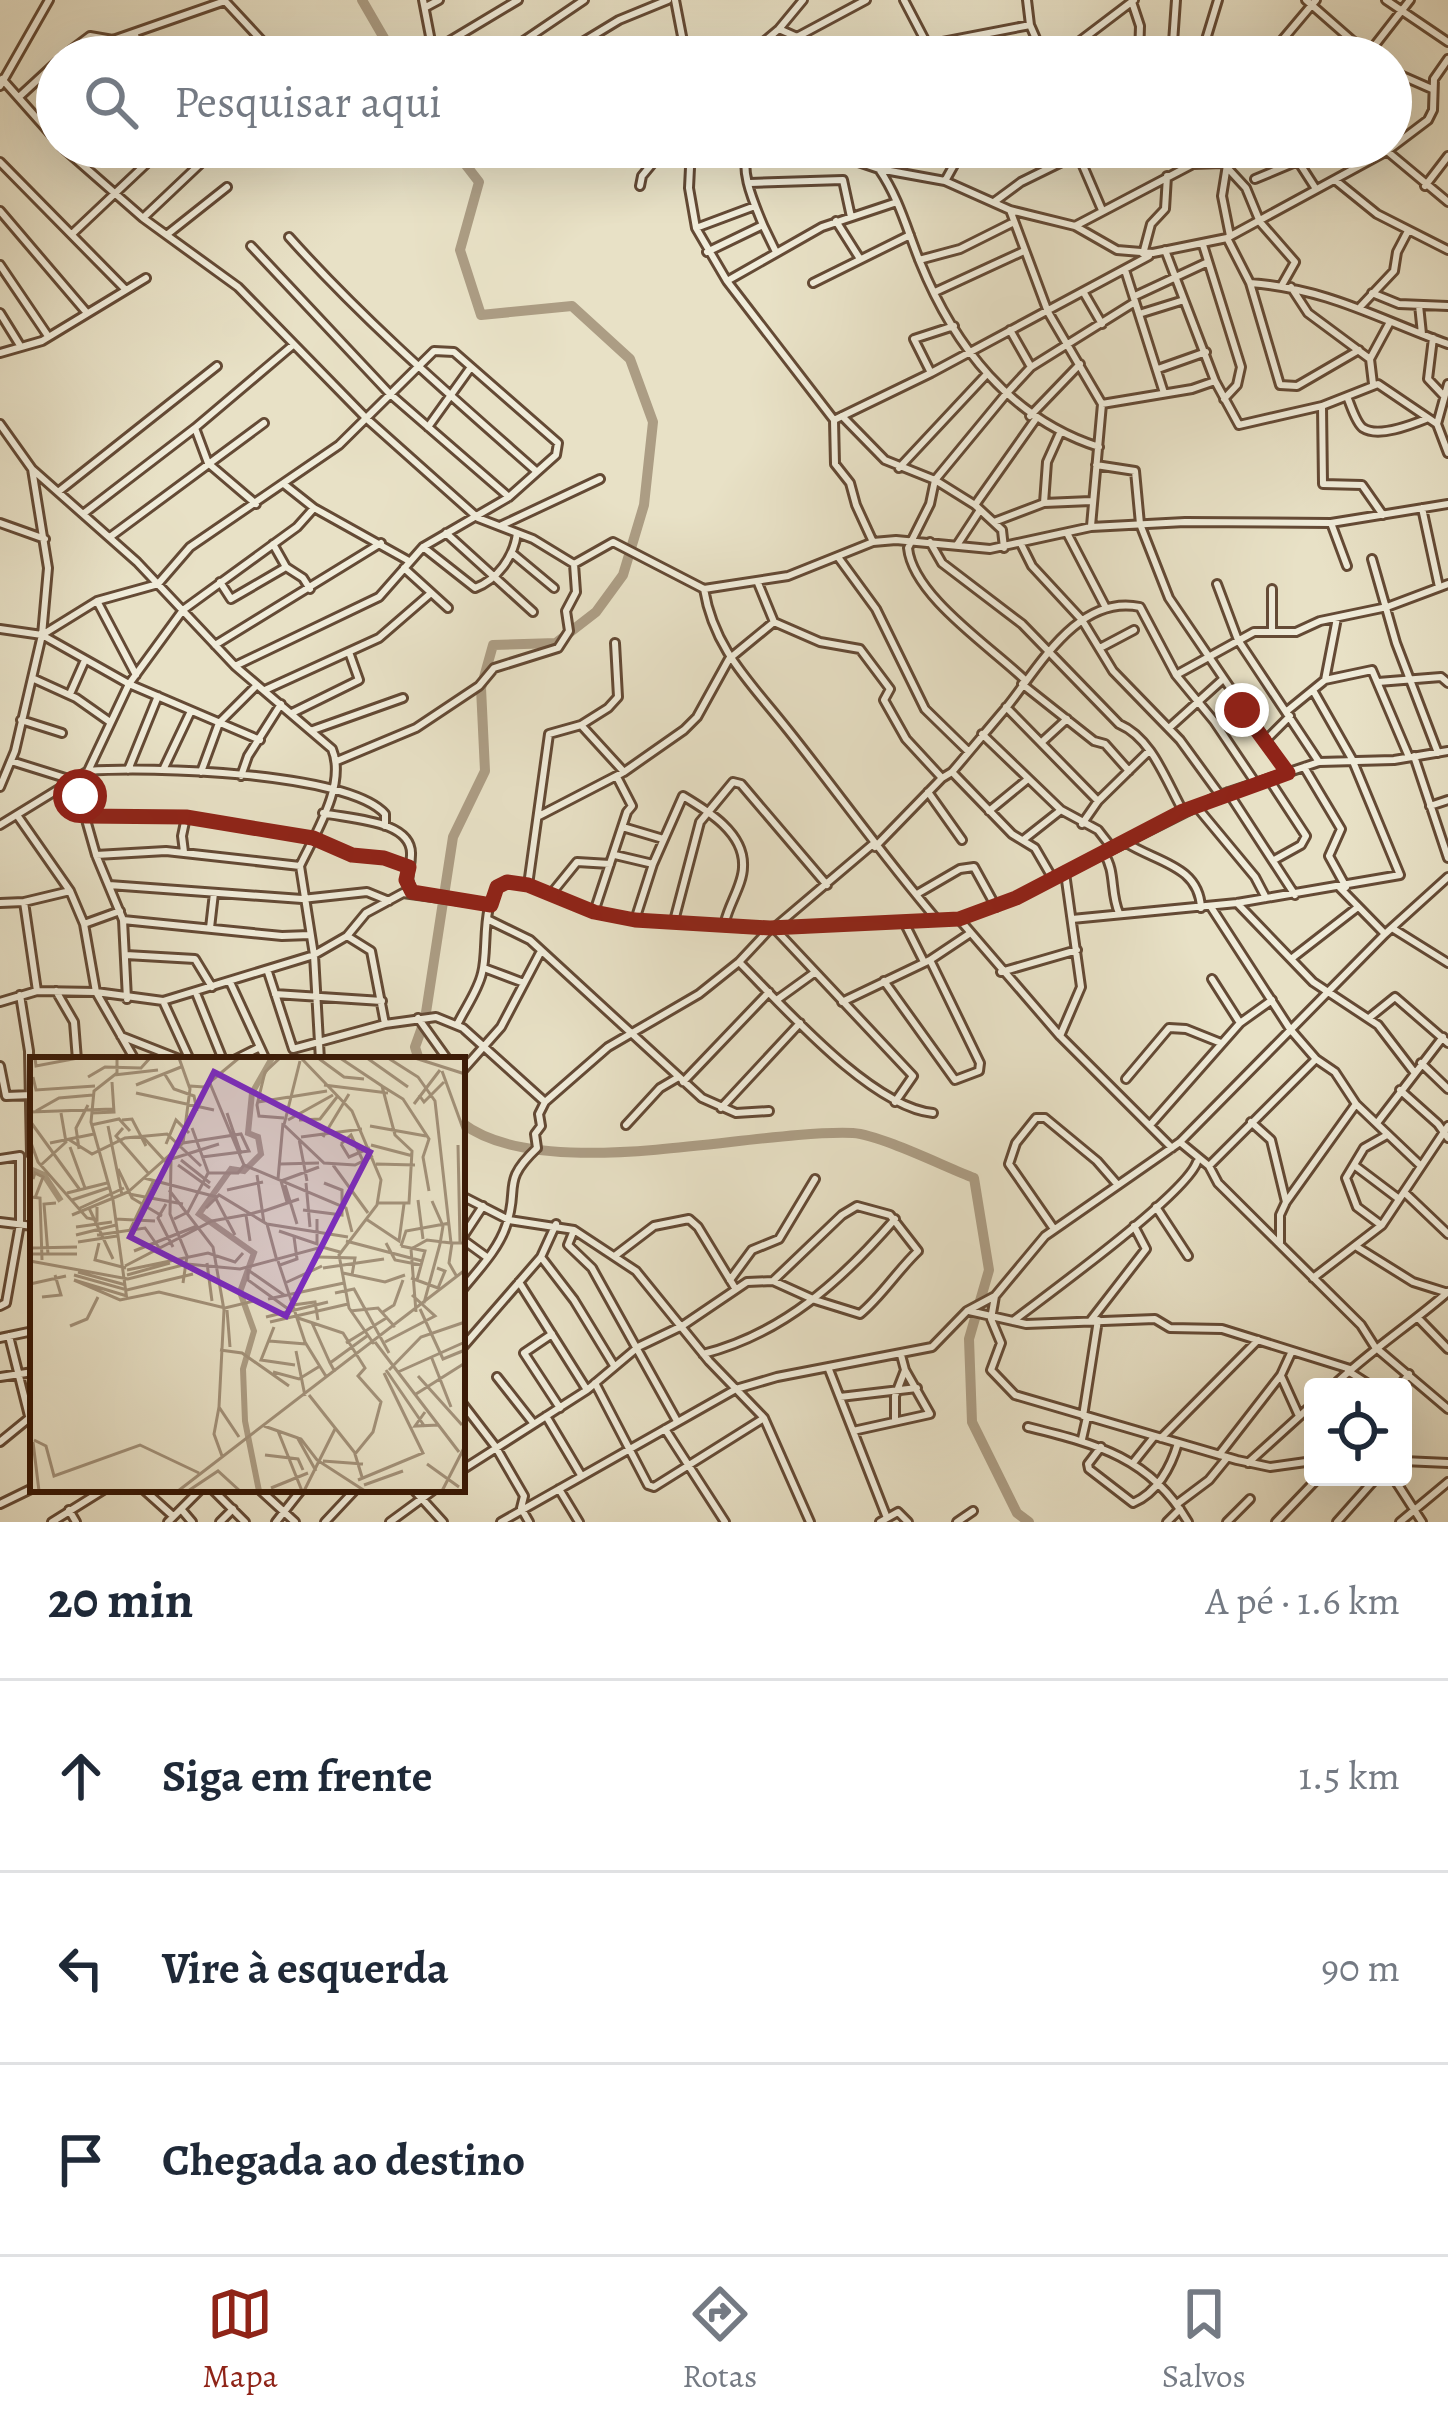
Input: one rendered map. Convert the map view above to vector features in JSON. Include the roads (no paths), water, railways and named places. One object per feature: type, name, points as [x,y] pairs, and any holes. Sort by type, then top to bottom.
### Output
[{"type":"street","points":[[36,116],[2,76],[50,0]]},
{"type":"street","points":[[125,36],[224,0],[257,36]]},
{"type":"street","points":[[430,36],[424,3],[439,0]]},
{"type":"street","points":[[462,36],[518,0]]},
{"type":"street","points":[[531,36],[584,0]]},
{"type":"street","points":[[593,36],[671,0],[680,36]]},
{"type":"street","points":[[770,36],[802,0]]},
{"type":"street","points":[[803,36],[866,0]]},
{"type":"street","points":[[904,0],[922,36]]},
{"type":"street","points":[[1027,0],[1035,36]]},
{"type":"street","points":[[1175,36],[1177,0]]},
{"type":"street","points":[[1207,36],[1218,0]]},
{"type":"street","points":[[1386,0],[1448,42]]},
{"type":"street","points":[[1383,36],[1410,0]]},
{"type":"street","points":[[1086,36],[1133,1],[1140,36]]},
{"type":"street","points":[[1284,36],[1311,2],[1347,36]]},
{"type":"street","points":[[984,36],[1030,26]]},
{"type":"street","points":[[778,29],[793,36]]},
{"type":"street","points":[[1412,132],[1433,110],[1434,79],[1448,59]]},
{"type":"street","points":[[1412,80],[1433,89]]},
{"type":"street","points":[[19,97],[36,81]]},
{"type":"street","points":[[1425,186],[1448,156]]},
{"type":"street","points":[[0,162],[125,289]]},
{"type":"street","points":[[86,168],[142,218],[238,286],[367,419],[478,518],[574,564]]},
{"type":"street","points":[[72,234],[142,168]]},
{"type":"street","points":[[142,218],[196,168]]},
{"type":"street","points":[[640,185],[649,168]]},
{"type":"street","points":[[690,168],[696,228],[707,252],[838,418],[885,460],[935,480],[977,508],[1002,530],[1004,548]]},
{"type":"street","points":[[746,168],[755,206],[777,253]]},
{"type":"street","points":[[874,168],[945,181],[1010,210],[1075,226],[1118,250],[1143,254],[1228,237],[1356,168]]},
{"type":"street","points":[[945,181],[952,168]]},
{"type":"street","points":[[994,202],[1046,168]]},
{"type":"street","points":[[1083,168],[1102,210]]},
{"type":"street","points":[[1075,226],[1184,168]]},
{"type":"street","points":[[1227,168],[1222,196],[1228,237],[1250,283],[1280,386],[1297,386],[1359,350]]},
{"type":"street","points":[[1229,168],[1251,196],[1260,222],[1295,262],[1287,286]]},
{"type":"street","points":[[1255,179],[1281,168]]},
{"type":"street","points":[[1302,168],[1316,189]]},
{"type":"street","points":[[1406,168],[1448,202]]},
{"type":"street","points":[[879,170],[919,260],[969,353],[1033,417],[1099,447]]},
{"type":"street","points":[[1143,254],[1151,224],[1165,208],[1167,176]]},
{"type":"street","points":[[750,183],[843,180],[850,217]]},
{"type":"street","points":[[1334,180],[1364,205],[1448,250]]},
{"type":"street","points":[[169,233],[227,187]]},
{"type":"street","points":[[728,281],[836,221],[897,202]]},
{"type":"street","points":[[696,228],[755,206]]},
{"type":"street","points":[[1010,210],[1048,312],[1102,404],[1091,527]]},
{"type":"street","points":[[0,211],[87,313]]},
{"type":"street","points":[[836,221],[861,260]]},
{"type":"street","points":[[919,260],[960,249],[1014,222]]},
{"type":"street","points":[[707,252],[763,225]]},
{"type":"street","points":[[1361,306],[1394,272],[1397,252],[1408,231]]},
{"type":"street","points":[[813,283],[910,236]]},
{"type":"street","points":[[289,237],[416,368],[536,471]]},
{"type":"street","points":[[1203,245],[1241,367],[1237,386],[1224,399]]},
{"type":"street","points":[[251,246],[389,394],[508,497]]},
{"type":"street","points":[[1165,250],[1235,421],[1246,426],[1322,406],[1373,384],[1383,386],[1437,424]]},
{"type":"street","points":[[935,292],[1025,251]]},
{"type":"street","points":[[838,418],[1154,253]]},
{"type":"street","points":[[1129,771],[1105,744],[1094,741],[1024,682],[929,592],[909,557],[911,541],[930,504],[935,480],[1031,367],[1134,299],[1208,262]]},
{"type":"street","points":[[0,265],[49,337]]},
{"type":"street","points":[[1125,270],[1164,393]]},
{"type":"street","points":[[0,353],[49,337],[146,278]]},
{"type":"street","points":[[1250,283],[1287,286],[1361,306],[1448,344]]},
{"type":"street","points":[[1287,286],[1308,313],[1370,358]]},
{"type":"street","points":[[1084,293],[1102,324]]},
{"type":"street","points":[[1372,293],[1399,304],[1448,306]]},
{"type":"street","points":[[1139,314],[1184,300]]},
{"type":"street","points":[[1419,305],[1422,334]]},
{"type":"street","points":[[0,313],[21,347]]},
{"type":"street","points":[[1373,384],[1370,358],[1390,322]]},
{"type":"street","points":[[931,373],[914,339],[954,326]]},
{"type":"street","points":[[1010,329],[1031,367]]},
{"type":"street","points":[[1433,338],[1427,379],[1444,396]]},
{"type":"street","points":[[83,514],[293,345]]},
{"type":"street","points":[[42,635],[97,601],[158,584],[190,547],[339,446],[416,368],[442,349],[454,352],[558,443],[556,455],[508,497],[423,547],[368,604],[236,666]]},
{"type":"street","points":[[1156,369],[1206,352]]},
{"type":"street","points":[[957,545],[980,493],[1033,417],[1079,364]]},
{"type":"street","points":[[58,492],[217,366]]},
{"type":"street","points":[[428,427],[471,367]]},
{"type":"street","points":[[899,468],[986,374]]},
{"type":"street","points":[[1102,404],[1215,381]]},
{"type":"street","points":[[1448,383],[1437,424],[1448,453]]},
{"type":"street","points":[[1348,398],[1360,426],[1368,430],[1396,429],[1426,419]]},
{"type":"street","points":[[1322,406],[1323,484],[1363,485],[1383,515]]},
{"type":"street","points":[[838,418],[835,464],[850,483],[873,542]]},
{"type":"street","points":[[110,537],[264,423]]},
{"type":"street","points":[[0,424],[32,469],[110,537],[236,666],[326,741],[337,761],[333,787],[300,866],[314,955],[320,1057]]},
{"type":"street","points":[[195,428],[208,463],[256,504]]},
{"type":"street","points":[[1044,502],[1047,462],[1060,433]]},
{"type":"street","points":[[1096,465],[1135,470],[1140,524],[1169,598],[1288,773]]},
{"type":"street","points":[[0,787],[42,635],[48,568],[32,469]]},
{"type":"street","points":[[500,526],[600,479]]},
{"type":"street","points":[[285,485],[314,508],[381,543],[448,608]]},
{"type":"street","points":[[965,499],[980,493]]},
{"type":"street","points":[[994,523],[1044,502],[1091,500]]},
{"type":"street","points":[[574,564],[614,542],[704,589],[788,576],[873,542],[1004,548],[1091,527],[1331,523],[1448,504]]},
{"type":"street","points":[[0,825],[88,770],[129,684],[183,610],[314,508]]},
{"type":"street","points":[[1176,675],[1254,632],[1296,632],[1387,607],[1444,585],[1422,508]]},
{"type":"street","points":[[0,523],[45,539]]},
{"type":"street","points":[[1331,523],[1347,566]]},
{"type":"street","points":[[446,533],[533,612]]},
{"type":"street","points":[[423,547],[471,587],[480,587],[512,553],[517,533]]},
{"type":"street","points":[[1067,533],[1106,608]]},
{"type":"street","points":[[930,542],[942,563],[1022,624],[1119,724],[1134,731],[1183,811]]},
{"type":"street","points":[[214,645],[381,543]]},
{"type":"street","points":[[273,544],[286,567],[301,576],[310,590]]},
{"type":"street","points":[[1021,544],[1032,566],[1082,620],[1126,686],[1169,728],[1224,794],[1294,895]]},
{"type":"street","points":[[512,553],[554,589]]},
{"type":"street","points":[[838,557],[869,597],[925,709],[969,752]]},
{"type":"street","points":[[1372,559],[1438,753]]},
{"type":"street","points":[[337,761],[416,728],[479,686],[494,668],[558,649],[569,631],[566,611],[576,592],[574,564]]},
{"type":"street","points":[[220,582],[231,598],[286,567]]},
{"type":"street","points":[[758,583],[774,622],[820,642],[860,650],[890,688],[884,700],[906,740],[942,778]]},
{"type":"street","points":[[1216,584],[1238,640],[1319,762]]},
{"type":"street","points":[[704,589],[713,627],[729,659],[939,922]]},
{"type":"street","points":[[1272,589],[1272,631]]},
{"type":"street","points":[[200,772],[219,723],[260,688],[379,638],[431,593]]},
{"type":"street","points":[[97,601],[136,675]]},
{"type":"street","points":[[465,1286],[509,1220],[512,1178],[537,1148],[535,1134],[541,1126],[544,1102],[631,1032],[688,1001],[739,962],[772,928],[874,846],[952,772],[1048,652],[1082,620],[1106,608],[1140,607],[1176,675],[1257,785]]},
{"type":"street","points":[[1267,739],[1325,680],[1337,618]]},
{"type":"street","points":[[539,816],[620,774],[692,723],[729,659],[774,622]]},
{"type":"street","points":[[0,629],[42,635],[129,684],[260,740]]},
{"type":"street","points":[[1100,648],[1134,630]]},
{"type":"street","points":[[528,885],[549,734],[581,724],[608,709],[617,698],[615,643]]},
{"type":"street","points":[[292,713],[359,680],[349,652]]},
{"type":"street","points":[[70,694],[85,660]]},
{"type":"street","points":[[1325,680],[1369,669],[1378,682],[1412,757],[1448,859]]},
{"type":"street","points":[[1378,682],[1441,677],[1448,683]]},
{"type":"street","points":[[32,678],[70,694],[110,722]]},
{"type":"street","points":[[1169,728],[1222,680]]},
{"type":"street","points":[[1072,919],[1211,907],[1395,879],[1401,872],[1352,759],[1314,692]]},
{"type":"street","points":[[128,770],[158,696]]},
{"type":"street","points":[[313,730],[403,698]]},
{"type":"street","points":[[241,776],[281,704]]},
{"type":"street","points":[[1006,707],[1098,801]]},
{"type":"street","points":[[163,770],[191,711]]},
{"type":"street","points":[[1043,741],[1067,719]]},
{"type":"street","points":[[21,720],[62,733]]},
{"type":"street","points":[[581,724],[620,774],[632,806],[594,912]]},
{"type":"street","points":[[982,734],[1060,810],[1098,830],[1112,848]]},
{"type":"street","points":[[1082,824],[1098,801],[1150,751]]},
{"type":"street","points":[[457,1025],[484,968],[483,951],[497,887],[507,882],[528,885],[594,912],[635,920],[772,928],[939,922],[996,907],[1183,811],[1304,767],[1448,751]]},
{"type":"street","points":[[6,765],[75,781]]},
{"type":"street","points":[[1304,767],[1341,829],[1329,851],[1343,887],[1358,907],[1389,931],[1448,963]]},
{"type":"street","points":[[88,770],[200,772],[333,787],[373,802],[385,814],[385,826]]},
{"type":"street","points":[[952,772],[1040,854],[1052,879]]},
{"type":"street","points":[[989,811],[1028,779]]},
{"type":"street","points":[[75,781],[96,855],[121,915],[127,999]]},
{"type":"street","points":[[1270,781],[1306,836],[1274,860]]},
{"type":"street","points":[[674,921],[700,823],[737,782],[827,885]]},
{"type":"street","points":[[928,792],[962,840]]},
{"type":"street","points":[[635,920],[681,796],[722,822],[744,863],[724,923]]},
{"type":"street","points":[[1430,806],[1448,800]]},
{"type":"street","points":[[1196,806],[1255,877],[1267,899]]},
{"type":"street","points":[[1023,840],[1060,810]]},
{"type":"street","points":[[323,813],[385,826],[409,841],[406,880],[412,892]]},
{"type":"street","points":[[17,815],[70,891],[85,924],[96,992],[133,1057]]},
{"type":"street","points":[[85,816],[186,817],[313,838],[352,855],[384,858],[409,867]]},
{"type":"street","points":[[184,852],[186,817]]},
{"type":"street","points":[[624,828],[662,839]]},
{"type":"street","points":[[1125,842],[1189,875],[1200,894],[1201,908]]},
{"type":"street","points":[[96,855],[184,852],[300,866]]},
{"type":"street","points":[[1103,853],[1112,866],[1112,896],[1119,913]]},
{"type":"street","points":[[614,854],[652,864]]},
{"type":"street","points":[[550,895],[577,862],[610,864]]},
{"type":"street","points":[[916,895],[960,868],[974,867],[996,907]]},
{"type":"street","points":[[1060,1036],[1081,987],[1065,874]]},
{"type":"street","points":[[501,1522],[736,1390],[932,1347],[967,1311],[995,1296],[1054,1229],[1180,1142],[1448,877]]},
{"type":"street","points":[[110,885],[302,899],[367,892],[388,901]]},
{"type":"street","points":[[0,903],[70,891]]},
{"type":"street","points":[[210,928],[214,892]]},
{"type":"street","points":[[0,1002],[37,991],[163,1000],[314,955],[347,936],[360,919],[388,901],[412,892],[491,905]]},
{"type":"street","points":[[24,902],[37,991]]},
{"type":"street","points":[[1237,903],[1327,993],[1369,1018],[1414,1072]]},
{"type":"street","points":[[1211,907],[1290,1030],[1335,1072],[1355,1104],[1420,1166]]},
{"type":"street","points":[[1291,959],[1358,907]]},
{"type":"street","points":[[85,924],[121,915],[282,936],[311,935]]},
{"type":"street","points":[[959,919],[1060,1036],[1172,1148]]},
{"type":"street","points":[[489,920],[512,929],[541,951],[680,1080],[721,1108],[736,1113],[769,1111]]},
{"type":"street","points":[[884,981],[955,1080],[963,1081],[979,1071],[980,1063],[904,922]]},
{"type":"street","points":[[772,928],[913,1076],[895,1102]]},
{"type":"street","points":[[842,1002],[927,961],[969,934]]},
{"type":"street","points":[[347,936],[371,951],[385,1024]]},
{"type":"street","points":[[1001,972],[1077,950]]},
{"type":"street","points":[[465,1068],[511,1011],[541,951]]},
{"type":"street","points":[[126,956],[195,959],[212,987]]},
{"type":"street","points":[[739,962],[800,1023],[895,1102],[913,1111],[933,1113]]},
{"type":"street","points":[[484,968],[524,983]]},
{"type":"street","points":[[268,971],[293,1049],[431,1016],[457,1025],[486,1046],[544,1102]]},
{"type":"street","points":[[776,1000],[814,974]]},
{"type":"street","points":[[1212,980],[1240,1023]]},
{"type":"street","points":[[230,982],[265,1057]]},
{"type":"street","points":[[56,991],[74,1022],[76,1057]]},
{"type":"street","points":[[626,1125],[660,1088],[680,1080],[770,992]]},
{"type":"street","points":[[196,993],[223,1057]]},
{"type":"street","points":[[20,994],[30,1078]]},
{"type":"street","points":[[275,994],[382,1001]]},
{"type":"street","points":[[1369,1018],[1395,997],[1446,1040],[1421,1063],[1377,1123]]},
{"type":"street","points":[[163,1000],[185,1057]]},
{"type":"street","points":[[1151,1124],[1240,1023],[1272,1000]]},
{"type":"street","points":[[418,1018],[446,1057]]},
{"type":"street","points":[[721,1108],[800,1023]]},
{"type":"street","points":[[1126,1079],[1169,1028],[1186,1029],[1221,1043]]},
{"type":"street","points":[[118,1034],[178,1057]]},
{"type":"street","points":[[240,1057],[260,1047]]},
{"type":"street","points":[[1209,1166],[1316,1059]]},
{"type":"street","points":[[1421,1063],[1448,1089]]},
{"type":"street","points":[[0,1066],[4,1094],[30,1095]]},
{"type":"street","points":[[1313,1278],[1382,1225],[1447,1132],[1400,1090]]},
{"type":"street","points":[[1280,1243],[1280,1215],[1286,1202],[1355,1104]]},
{"type":"street","points":[[1054,1229],[1009,1164],[1016,1143],[1034,1119],[1045,1118],[1117,1184]]},
{"type":"street","points":[[1250,1122],[1271,1140],[1286,1202]]},
{"type":"street","points":[[1382,1225],[1360,1209],[1346,1178],[1364,1148],[1387,1135]]},
{"type":"street","points":[[1180,1142],[1209,1166],[1218,1183],[1361,1325],[1375,1347],[1448,1409]]},
{"type":"street","points":[[0,1159],[30,1154]]},
{"type":"street","points":[[0,1306],[6,1304],[20,1224],[20,1156]]},
{"type":"street","points":[[1010,1323],[1156,1207],[1192,1174],[1198,1161]]},
{"type":"street","points":[[1354,1165],[1448,1234]]},
{"type":"street","points":[[465,1468],[587,1390],[638,1347],[682,1327],[732,1284],[752,1250],[779,1239],[814,1179]]},
{"type":"street","points":[[465,1197],[509,1220],[574,1230],[616,1255],[650,1286],[703,1354],[764,1418],[810,1522]]},
{"type":"street","points":[[732,1284],[773,1281],[855,1314],[865,1311],[891,1276],[918,1251],[895,1219],[866,1205],[851,1209],[773,1281]]},
{"type":"street","points":[[465,1234],[484,1206]]},
{"type":"street","points":[[1156,1207],[1188,1256]]},
{"type":"street","points":[[616,1255],[654,1226],[689,1219],[732,1284]]},
{"type":"street","points":[[703,1354],[745,1340],[814,1300],[861,1259],[895,1219]]},
{"type":"street","points":[[0,1222],[30,1226]]},
{"type":"street","points":[[465,1345],[541,1257],[556,1224]]},
{"type":"street","points":[[1082,1439],[1094,1320],[1146,1249],[1133,1225]]},
{"type":"street","points":[[574,1230],[568,1245],[592,1268],[677,1421]]},
{"type":"street","points":[[465,1241],[488,1258]]},
{"type":"street","points":[[1357,1247],[1413,1282],[1448,1293]]},
{"type":"street","points":[[541,1257],[613,1364]]},
{"type":"street","points":[[519,1282],[587,1390]]},
{"type":"street","points":[[1341,1378],[1448,1293]]},
{"type":"street","points":[[995,1296],[991,1319],[1000,1343],[992,1364],[994,1377],[1015,1394],[1248,1462],[1270,1467],[1304,1462]]},
{"type":"street","points":[[967,1311],[1010,1323],[1155,1319],[1166,1327],[1212,1327],[1293,1350],[1360,1378]]},
{"type":"street","points":[[1418,1318],[1448,1349]]},
{"type":"street","points":[[552,1334],[524,1351],[560,1408]]},
{"type":"street","points":[[4,1337],[30,1413]]},
{"type":"street","points":[[1133,1463],[1258,1340]]},
{"type":"street","points":[[1167,1522],[1209,1480],[1293,1350]]},
{"type":"street","points":[[853,1431],[930,1414],[901,1355]]},
{"type":"street","points":[[828,1367],[884,1520],[898,1512],[908,1522]]},
{"type":"street","points":[[895,1421],[905,1370]]},
{"type":"street","points":[[0,1377],[30,1373]]},
{"type":"street","points":[[1406,1378],[1409,1374]]},
{"type":"street","points":[[1281,1375],[1299,1416]]},
{"type":"street","points":[[497,1376],[534,1424]]},
{"type":"street","points":[[596,1383],[648,1485],[654,1487],[764,1418]]},
{"type":"street","points":[[840,1397],[916,1388]]},
{"type":"street","points":[[465,1406],[524,1496],[521,1508],[529,1522]]},
{"type":"street","points":[[1248,1462],[1304,1412]]},
{"type":"street","points":[[546,1416],[582,1476]]},
{"type":"street","points":[[0,1442],[30,1417]]},
{"type":"street","points":[[1028,1427],[1082,1439],[1133,1463],[1158,1483],[1188,1522]]},
{"type":"street","points":[[665,1429],[725,1522]]},
{"type":"street","points":[[1101,1447],[1089,1469],[1129,1502],[1143,1499],[1158,1483],[1178,1443]]},
{"type":"street","points":[[1412,1462],[1448,1463]]},
{"type":"street","points":[[1400,1522],[1448,1483]]},
{"type":"street","points":[[1276,1522],[1310,1486]]},
{"type":"street","points":[[1337,1522],[1369,1486]]},
{"type":"street","points":[[1399,1486],[1422,1522]]},
{"type":"street","points":[[559,1488],[579,1522]]},
{"type":"street","points":[[0,1504],[30,1489]]},
{"type":"street","points":[[52,1522],[100,1492]]},
{"type":"street","points":[[146,1492],[170,1519],[198,1492]]},
{"type":"street","points":[[215,1492],[245,1522]]},
{"type":"street","points":[[262,1492],[295,1522]]},
{"type":"street","points":[[276,1522],[300,1492]]},
{"type":"street","points":[[325,1522],[353,1492]]},
{"type":"street","points":[[416,1492],[442,1522]]},
{"type":"street","points":[[390,1522],[431,1492]]},
{"type":"street","points":[[524,1496],[539,1498]]},
{"type":"street","points":[[1227,1522],[1250,1498]]},
{"type":"street","points":[[181,1509],[192,1522]]},
{"type":"street","points":[[69,1510],[76,1522]]},
{"type":"street","points":[[220,1522],[233,1510]]},
{"type":"street","points":[[957,1522],[973,1511]]},
{"type":"waterway","points":[[362,0],[383,36]]},
{"type":"waterway","points":[[418,1057],[415,1047],[425,1019],[453,837],[485,771],[481,688],[493,645],[556,643],[596,612],[623,575],[644,505],[653,422],[630,359],[572,306],[481,315],[460,250],[479,182],[468,168]]},
{"type":"waterway","points":[[465,1124],[498,1141],[543,1151],[595,1153],[853,1133],[896,1145],[974,1178],[989,1270],[969,1339],[972,1422],[1017,1513],[1029,1522]]}]
